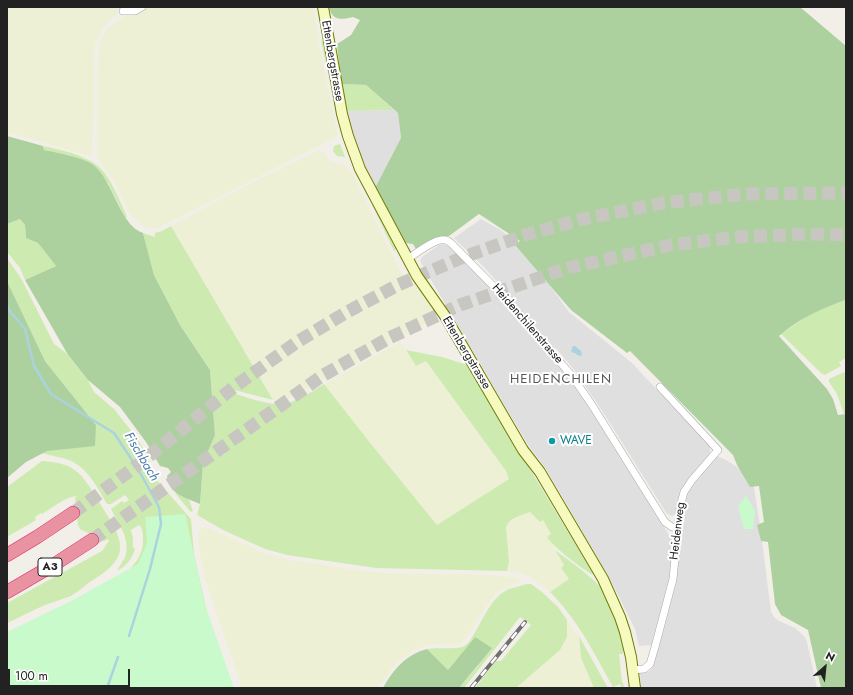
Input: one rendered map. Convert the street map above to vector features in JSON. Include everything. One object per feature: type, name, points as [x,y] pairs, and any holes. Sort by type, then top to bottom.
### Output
[{"type":"highway","points":[[7,555],[73,513]]},
{"type":"highway","name":"A3","points":[[7,592],[92,540]]},
{"type":"street","points":[[124,11],[135,10],[142,7]]},
{"type":"street","name":"Ettenbergstrasse","points":[[323,7],[342,114],[360,169],[407,260],[445,316],[516,437],[540,472],[603,579],[625,632],[633,670],[634,688]]},
{"type":"street","name":"Heidenchilenstrasse","points":[[407,260],[436,241],[442,239],[449,241],[479,270],[572,376],[592,405],[665,522],[672,527],[678,528]]},
{"type":"street","name":"Heidenweg","points":[[633,670],[644,669],[650,664],[655,647],[673,579],[680,507],[684,492],[692,480],[718,450],[660,387]]},
{"type":"shaded area","points":[[393,109],[398,113],[401,138],[375,188],[356,145],[346,111]]},
{"type":"shaded area","points":[[481,219],[514,240],[515,245],[548,283],[569,312],[632,363],[710,447],[710,454],[689,480],[676,514],[672,516],[667,514],[603,412],[575,371],[556,348],[554,350],[484,267],[454,238]]},
{"type":"shaded area","points":[[443,244],[451,247],[499,296],[545,348],[573,383],[674,543],[667,591],[653,645],[639,646],[635,629],[609,577],[546,469],[528,445],[420,261],[422,257],[439,245]]},
{"type":"shaded area","points":[[717,456],[737,467],[753,482],[771,612],[779,621],[795,628],[804,636],[807,642],[817,688],[641,688],[640,673],[650,671],[652,667],[672,596],[684,499],[686,493]]},
{"type":"green space","points":[[7,7],[117,7],[117,14],[103,27],[96,41],[94,50],[94,117],[90,156],[7,132]]},
{"type":"green space","points":[[146,7],[314,7],[320,48],[338,136],[157,228],[148,228],[141,225],[131,215],[115,183],[103,167],[97,155],[98,55],[100,43],[105,32],[111,26],[127,14]]},
{"type":"green space","points":[[329,7],[800,7],[846,46],[846,301],[836,303],[810,315],[794,324],[779,336],[827,389],[833,399],[838,415],[846,414],[846,688],[821,688],[808,630],[781,615],[775,604],[768,542],[761,541],[757,525],[764,522],[759,486],[750,487],[733,455],[630,351],[627,353],[571,310],[515,245],[520,241],[479,214],[449,236],[438,237],[416,249],[413,244],[406,243],[375,188],[401,138],[398,113],[366,85],[341,84],[337,44],[351,35],[360,20],[353,17],[341,19],[335,17],[330,12]]},
{"type":"green space","points":[[324,40],[342,131],[341,133],[321,41]]},
{"type":"green space","points":[[341,84],[366,85],[393,109],[346,111]]},
{"type":"green space","points":[[7,136],[43,146],[44,150],[76,157],[92,164],[100,171],[106,180],[128,221],[143,233],[154,275],[180,325],[210,370],[215,435],[203,463],[200,504],[183,497],[174,491],[168,482],[167,476],[171,472],[168,468],[160,466],[146,442],[120,407],[88,380],[68,355],[25,280],[56,266],[38,243],[26,238],[25,225],[20,219],[7,224]]},
{"type":"green space","points":[[340,144],[345,157],[337,156],[333,151],[334,146]]},
{"type":"green space","points":[[43,146],[79,155],[98,166],[111,183],[127,217],[125,217],[108,183],[69,155],[44,150]]},
{"type":"green space","points":[[318,151],[324,152],[329,161],[343,165],[351,170],[398,267],[410,285],[414,284],[429,301],[438,315],[429,322],[295,396],[286,399],[273,400],[171,226],[255,181]]},
{"type":"green space","points":[[359,177],[362,180],[396,249],[394,251]]},
{"type":"green space","points":[[20,219],[25,225],[26,238],[38,243],[56,266],[25,280],[20,268],[7,252],[7,224]]},
{"type":"green space","points":[[171,226],[273,400],[234,390],[233,393],[267,403],[281,404],[288,403],[307,395],[324,384],[437,525],[509,479],[506,471],[426,361],[416,366],[406,350],[442,357],[467,365],[594,575],[576,564],[555,547],[547,537],[551,534],[543,520],[540,522],[530,512],[513,519],[506,527],[509,562],[507,571],[376,568],[287,555],[265,549],[223,530],[197,515],[200,504],[203,463],[215,435],[210,370],[180,325],[154,275],[143,233],[155,237],[155,233]]},
{"type":"green space","points":[[7,258],[22,280],[54,344],[65,352],[88,380],[94,392],[114,409],[137,438],[149,459],[150,468],[155,478],[191,519],[194,554],[207,612],[121,578],[136,561],[143,546],[142,532],[139,525],[131,530],[133,548],[135,548],[133,556],[117,571],[125,557],[126,544],[121,526],[111,509],[122,501],[124,503],[129,500],[125,495],[111,504],[107,504],[87,473],[76,463],[42,453],[96,425],[45,361],[7,281]]},
{"type":"green space","points":[[7,281],[45,361],[96,425],[95,446],[47,451],[26,462],[7,478]]},
{"type":"green space","points":[[845,300],[846,358],[839,362],[841,366],[825,375],[821,373],[781,334],[813,312]]},
{"type":"green space","points":[[400,342],[416,365],[426,361],[506,471],[509,479],[437,525],[324,384]]},
{"type":"green space","points":[[844,372],[846,377],[846,414],[844,414],[837,394],[829,382],[829,379]]},
{"type":"green space","points":[[42,461],[63,464],[70,467],[82,476],[116,530],[120,543],[119,555],[116,561],[107,570],[71,596],[43,606],[7,623],[7,603],[102,551],[109,541],[108,539],[104,541],[80,529],[78,525],[75,498],[77,496],[68,498],[42,514],[41,513],[35,517],[36,520],[7,537],[7,487]]},
{"type":"green space","points":[[175,493],[189,499],[193,511],[191,512],[189,510]]},
{"type":"green space","points":[[746,496],[755,511],[753,529],[744,529],[738,506]]},
{"type":"green space","points":[[530,512],[540,521],[543,520],[551,534],[549,537],[564,565],[561,568],[570,579],[550,592],[533,579],[523,574],[507,571],[509,562],[507,524],[518,516]]},
{"type":"green space","points":[[185,514],[205,605],[234,688],[7,688],[7,632],[71,601],[138,564],[147,543],[145,517]]},
{"type":"green space","points":[[204,527],[264,553],[289,560],[378,573],[495,575],[519,578],[520,580],[519,582],[499,591],[490,601],[463,642],[456,645],[433,644],[413,650],[395,664],[378,688],[242,688],[206,582],[200,555],[198,534],[199,530]]},
{"type":"green space","points":[[555,550],[595,581],[608,599],[623,641],[623,654],[619,654],[624,688],[622,688],[620,684],[613,687],[577,625],[550,592],[569,579],[561,568],[564,565]]},
{"type":"green space","points":[[531,584],[542,592],[558,607],[567,620],[567,637],[560,650],[516,688],[475,688],[496,661],[501,661],[531,625],[520,617],[464,688],[459,688],[478,666],[475,637],[448,670],[427,649],[457,648],[466,645],[490,606],[498,596],[509,589]]},
{"type":"green space","points":[[567,620],[579,636],[581,658],[594,688],[516,688],[560,650],[567,637]]},
{"type":"green space","points":[[579,636],[608,688],[594,688],[581,658]]},
{"type":"green space","points":[[475,637],[492,648],[459,688],[383,688],[391,675],[406,659],[427,649],[448,670]]},
{"type":"water","points":[[573,346],[581,351],[581,356],[571,351]]},
{"type":"waterway","name":"Fischbach","points":[[7,305],[9,310],[25,329],[34,366],[51,394],[114,433],[138,469],[159,507],[161,524],[150,569],[129,636]]},
{"type":"waterway","name":"Fischbach","points":[[107,688],[118,657]]},
{"type":"tunnel","points":[[73,513],[143,461],[234,387],[297,342],[347,312],[398,285],[461,258],[525,235],[578,220],[663,203],[745,194],[846,193]]},
{"type":"tunnel","points":[[92,540],[322,376],[389,338],[460,305],[568,268],[671,245],[738,237],[807,234],[846,235]]},
{"type":"railway","points":[[471,688],[525,622]]},
{"type":"place","name":"WAVE","points":[[552,441]]},
{"type":"district","name":"HEIDENCHILEN","points":[[561,380]]}]
